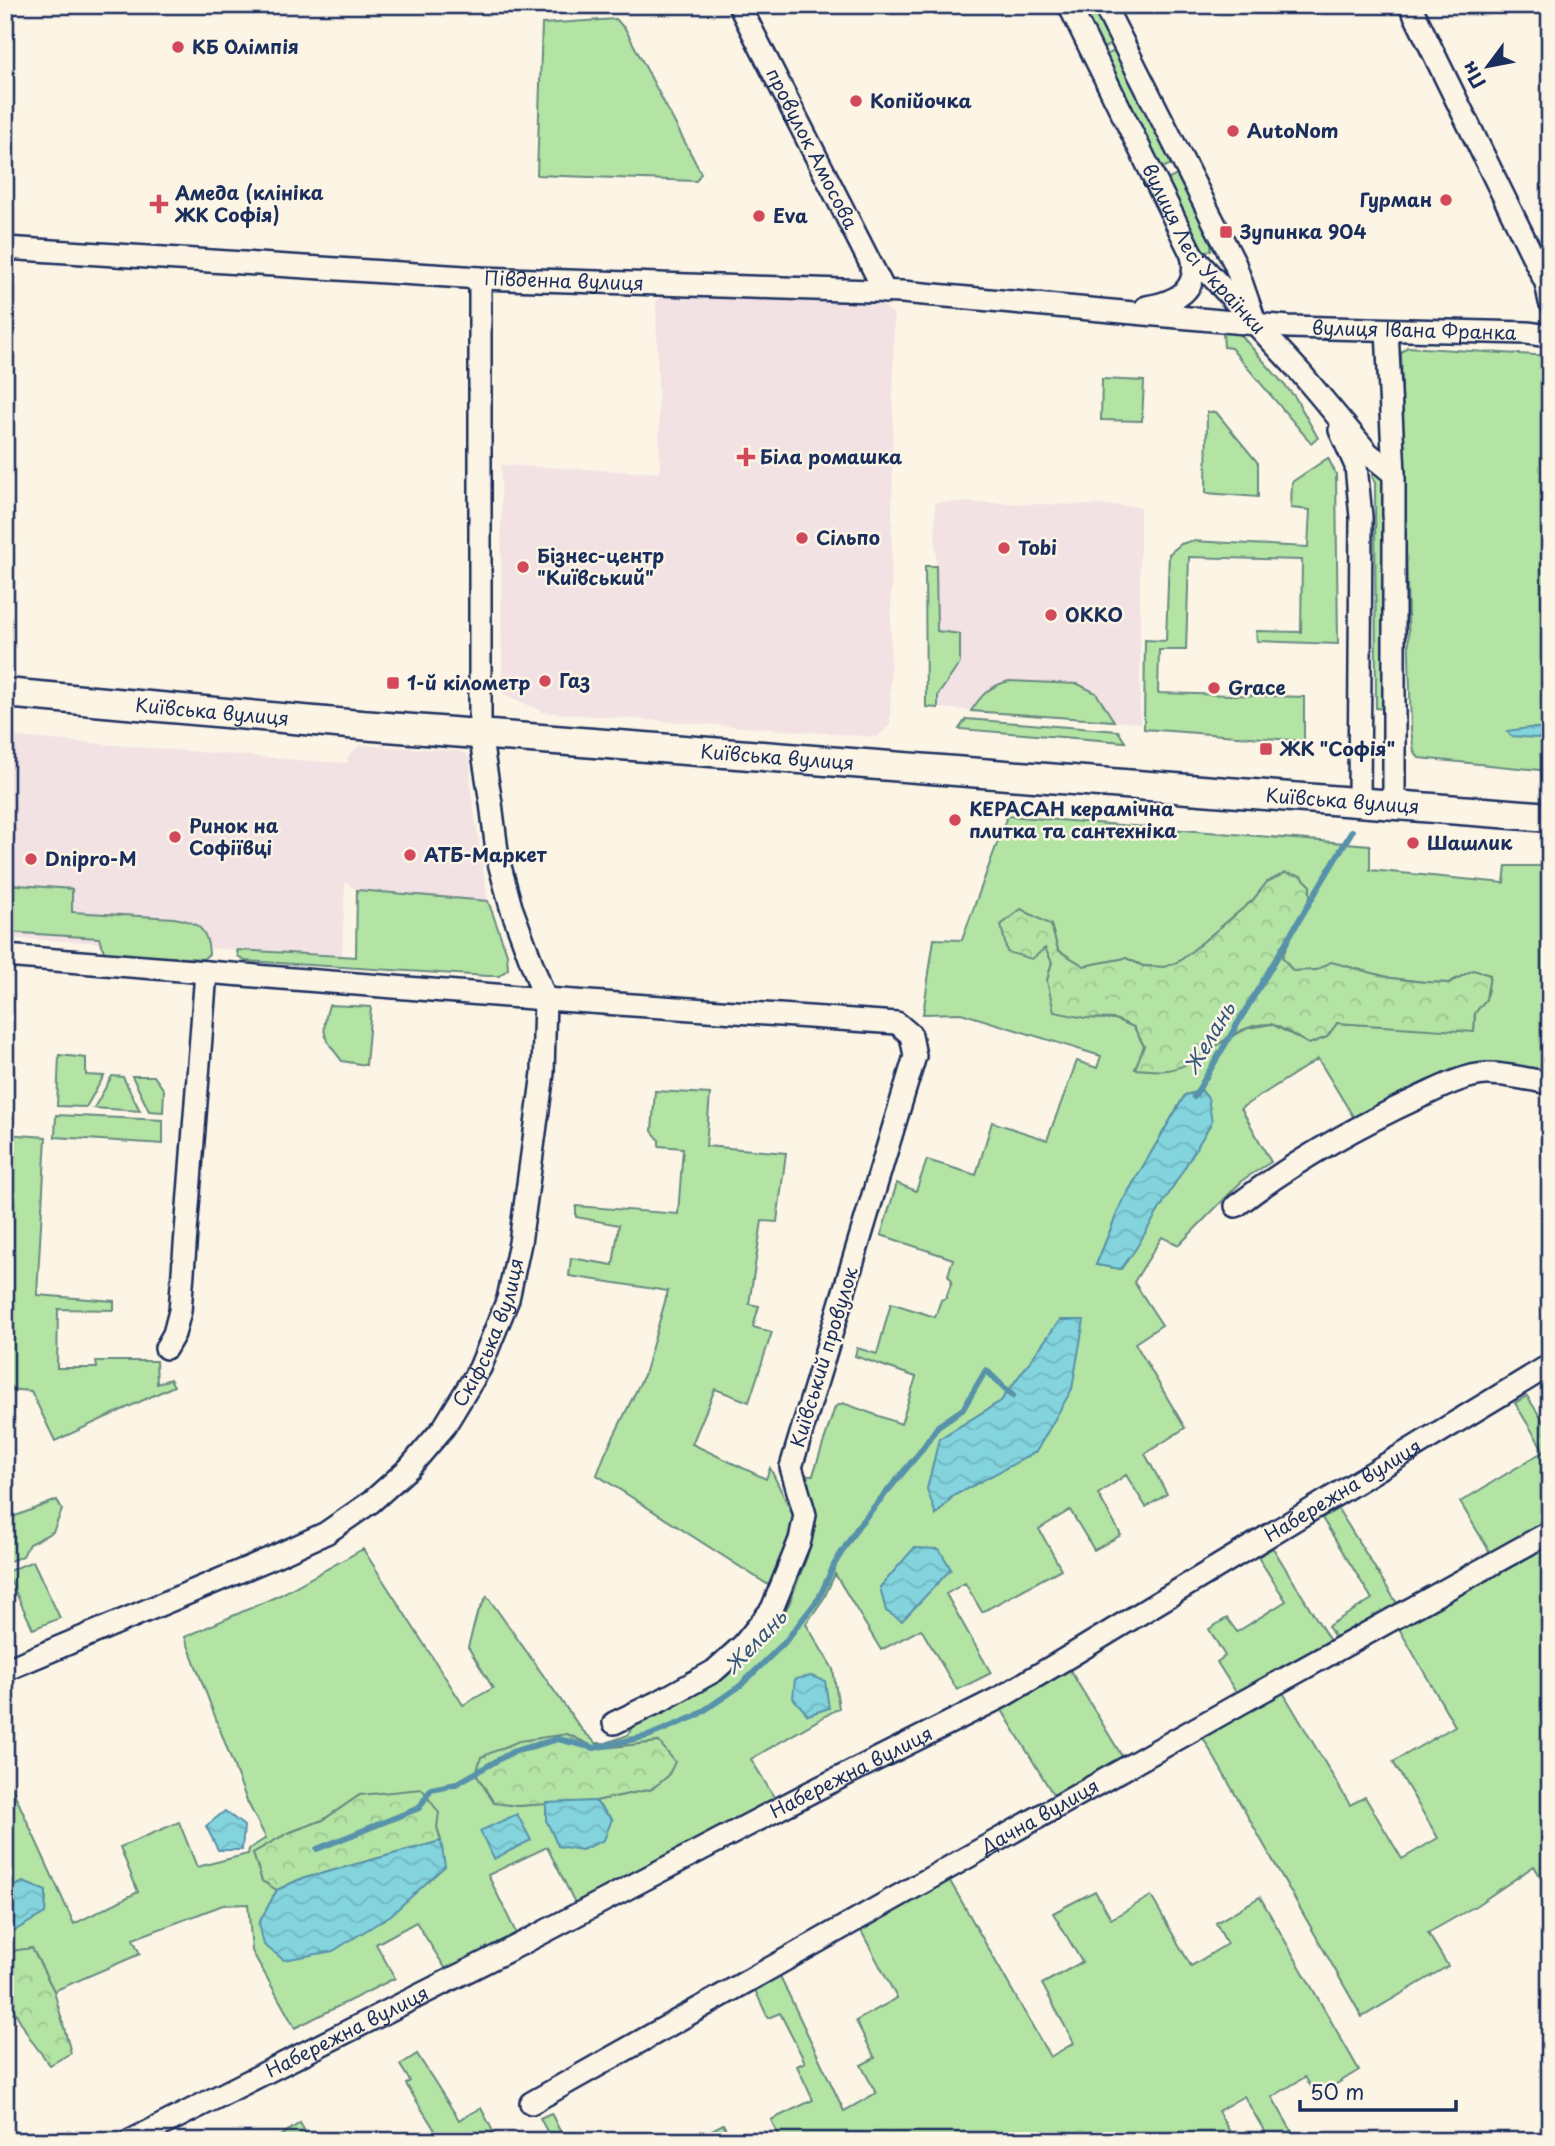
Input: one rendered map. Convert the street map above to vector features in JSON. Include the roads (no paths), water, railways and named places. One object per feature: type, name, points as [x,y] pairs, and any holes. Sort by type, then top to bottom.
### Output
[{"type":"main road","name":"Київська вулиця","points":[[5,693],[348,724],[1550,817]]},
{"type":"street","name":"провулок Амосова","points":[[739,5],[885,292]]},
{"type":"street","name":"вулиця Лесі Українки","points":[[1069,5],[1192,255],[1257,324]]},
{"type":"street","name":"вулиця Лесі Українки","points":[[1104,5],[1235,264],[1257,324]]},
{"type":"street","points":[[1410,5],[1546,283],[1550,302]]},
{"type":"street","points":[[1192,255],[1204,259],[1213,258],[1220,252],[1223,242]]},
{"type":"street","name":"Південна вулиця","points":[[5,248],[480,278],[885,292],[1124,310],[1257,324]]},
{"type":"street","name":"Південна вулиця","points":[[1124,310],[1158,305],[1175,299],[1187,289],[1193,278],[1195,267],[1192,255]]},
{"type":"street","name":"Скіфська вулиця","points":[[5,1670],[326,1533],[371,1502],[409,1468],[444,1427],[480,1368],[508,1298],[520,1243],[543,1073],[545,999],[511,907],[498,859],[480,734],[480,278]]},
{"type":"street","name":"вулиця Івана Франка","points":[[1257,324],[1549,336],[1550,313]]},
{"type":"street","points":[[1257,324],[1368,453],[1394,474]]},
{"type":"street","points":[[1387,330],[1394,474],[1394,805]]},
{"type":"street","points":[[1334,415],[1356,466],[1361,517],[1359,802]]},
{"type":"street","points":[[5,956],[545,999]]},
{"type":"street","points":[[166,1348],[174,1334],[180,1311],[206,972]]},
{"type":"street","name":"Київський провулок","points":[[545,999],[897,1023],[911,1035],[915,1056],[791,1467],[805,1515],[800,1540],[772,1609],[743,1645],[714,1671],[614,1723]]},
{"type":"street","points":[[1236,1206],[1269,1180],[1336,1140],[1379,1116],[1453,1082],[1486,1074],[1550,1083]]},
{"type":"street","name":"Набережна вулиця","points":[[130,2141],[1003,1696],[1550,1365]]},
{"type":"street","name":"Дачна вулиця","points":[[531,2103],[1550,1532]]},
{"type":"water","points":[[1550,728],[1550,739],[1511,736],[1507,731]]},
{"type":"water","points":[[1202,1091],[1208,1098],[1212,1122],[1135,1250],[1121,1269],[1096,1265],[1121,1204],[1185,1095]]},
{"type":"water","points":[[1060,1320],[1084,1320],[1072,1389],[1036,1452],[953,1496],[936,1515],[927,1489],[939,1439],[1001,1401]]},
{"type":"water","points":[[914,1548],[939,1549],[951,1569],[902,1621],[886,1611],[880,1587]]},
{"type":"water","points":[[811,1676],[825,1681],[829,1708],[808,1715],[793,1698],[795,1679]]},
{"type":"water","points":[[595,1801],[612,1819],[604,1840],[582,1850],[558,1846],[546,1820],[546,1803]]},
{"type":"water","points":[[225,1811],[244,1826],[242,1850],[218,1850],[206,1826]]},
{"type":"water","points":[[517,1814],[531,1840],[494,1859],[480,1831]]},
{"type":"water","points":[[441,1841],[445,1866],[391,1915],[333,1951],[284,1960],[264,1945],[259,1923],[277,1890],[298,1880]]},
{"type":"water","points":[[23,1882],[46,1891],[45,1913],[5,1936],[5,1891]]},
{"type":"waterway","name":"Желань","points":[[1194,1097],[1352,831]]},
{"type":"waterway","name":"Желань","points":[[317,1849],[419,1808],[431,1789],[456,1784],[512,1752],[558,1739],[594,1748],[648,1736],[696,1716],[740,1686],[785,1642],[819,1598],[835,1563],[859,1525],[920,1452],[938,1426],[963,1409],[986,1370],[1013,1396]]},
{"type":"place","name":"КБ Олімпія","points":[[178,47]]},
{"type":"place","name":"Копійочка","points":[[856,101]]},
{"type":"place","name":"AutoNom","points":[[1233,131]]},
{"type":"place","name":"Гурман","points":[[1446,200]]},
{"type":"place","name":"Амеда (клініка ЖК Софія)","points":[[159,204]]},
{"type":"place","name":"Eva","points":[[759,216]]},
{"type":"place","name":"Зупинка 904","points":[[1226,232]]},
{"type":"place","name":"Біла ромашка","points":[[746,457]]},
{"type":"place","name":"Сільпо","points":[[802,538]]},
{"type":"place","name":"Tobi","points":[[1004,548]]},
{"type":"place","name":"Бізнес-центр \"Київський\"","points":[[523,567]]},
{"type":"place","name":"OKKO","points":[[1051,615]]},
{"type":"place","name":"Газ","points":[[545,681]]},
{"type":"place","name":"1-й кілометр","points":[[393,683]]},
{"type":"place","name":"Grace","points":[[1214,688]]},
{"type":"place","name":"ЖК \"Софія\"","points":[[1266,749]]},
{"type":"place","name":"КЕРАСАН керамічна плитка та сантехніка","points":[[955,820]]},
{"type":"place","name":"Ринок на Софіївці","points":[[175,837]]},
{"type":"place","name":"Шашлик","points":[[1413,843]]},
{"type":"place","name":"АТБ-Маркет","points":[[410,855]]},
{"type":"place","name":"Dnipro-M","points":[[31,859]]}]
